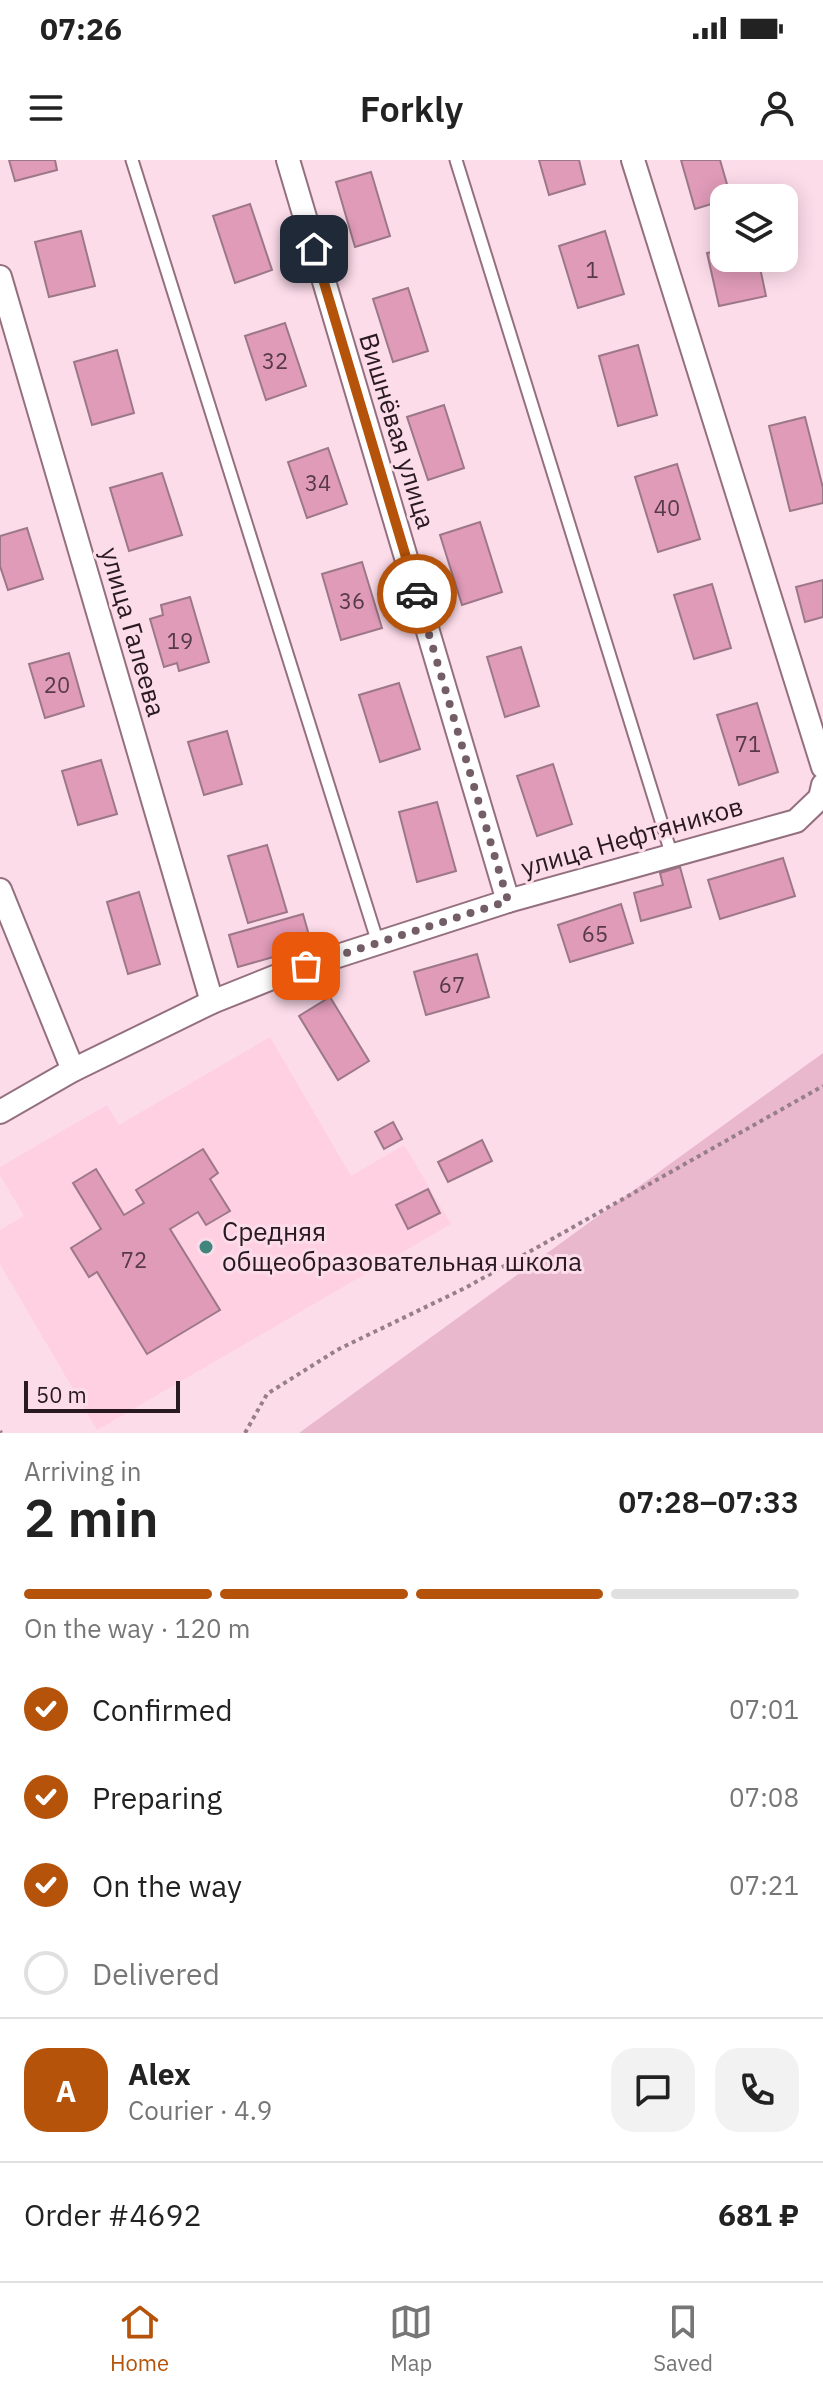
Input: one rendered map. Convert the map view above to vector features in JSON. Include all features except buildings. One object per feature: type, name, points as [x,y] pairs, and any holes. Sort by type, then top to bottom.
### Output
[{"type":"street","name":"Вишнёвая улица","points":[[288,160],[508,901]]},
{"type":"street","points":[[633,160],[823,767]]},
{"type":"street","name":"улица Галеева","points":[[0,277],[212,1002]]},
{"type":"street","name":"улица Нефтяников","points":[[0,1112],[73,1070],[212,1002],[282,974],[508,901],[796,821],[822,796]]},
{"type":"street","points":[[0,890],[73,1070]]},
{"type":"lane","points":[[132,160],[378,943]]},
{"type":"lane","points":[[456,160],[672,856]]},
{"type":"path","points":[[245,1433],[267,1394],[337,1350],[467,1287],[823,1086]]},
{"type":"shaded area","name":"Cредняя общеобразовательная школа","points":[[270,1037],[351,1176],[404,1145],[451,1224],[97,1430],[0,1264],[0,1230],[24,1216],[0,1175],[0,1167],[107,1105],[119,1125]]},
{"type":"shaded area","points":[[823,1053],[823,1433],[299,1433]]},
{"type":"way so far","points":[[306,966],[508,901],[417,594]]},
{"type":"place","name":"Cредняя общеобразовательная школа","points":[[206,1247]]},
{"type":"route","points":[[314,249],[417,594]]}]
